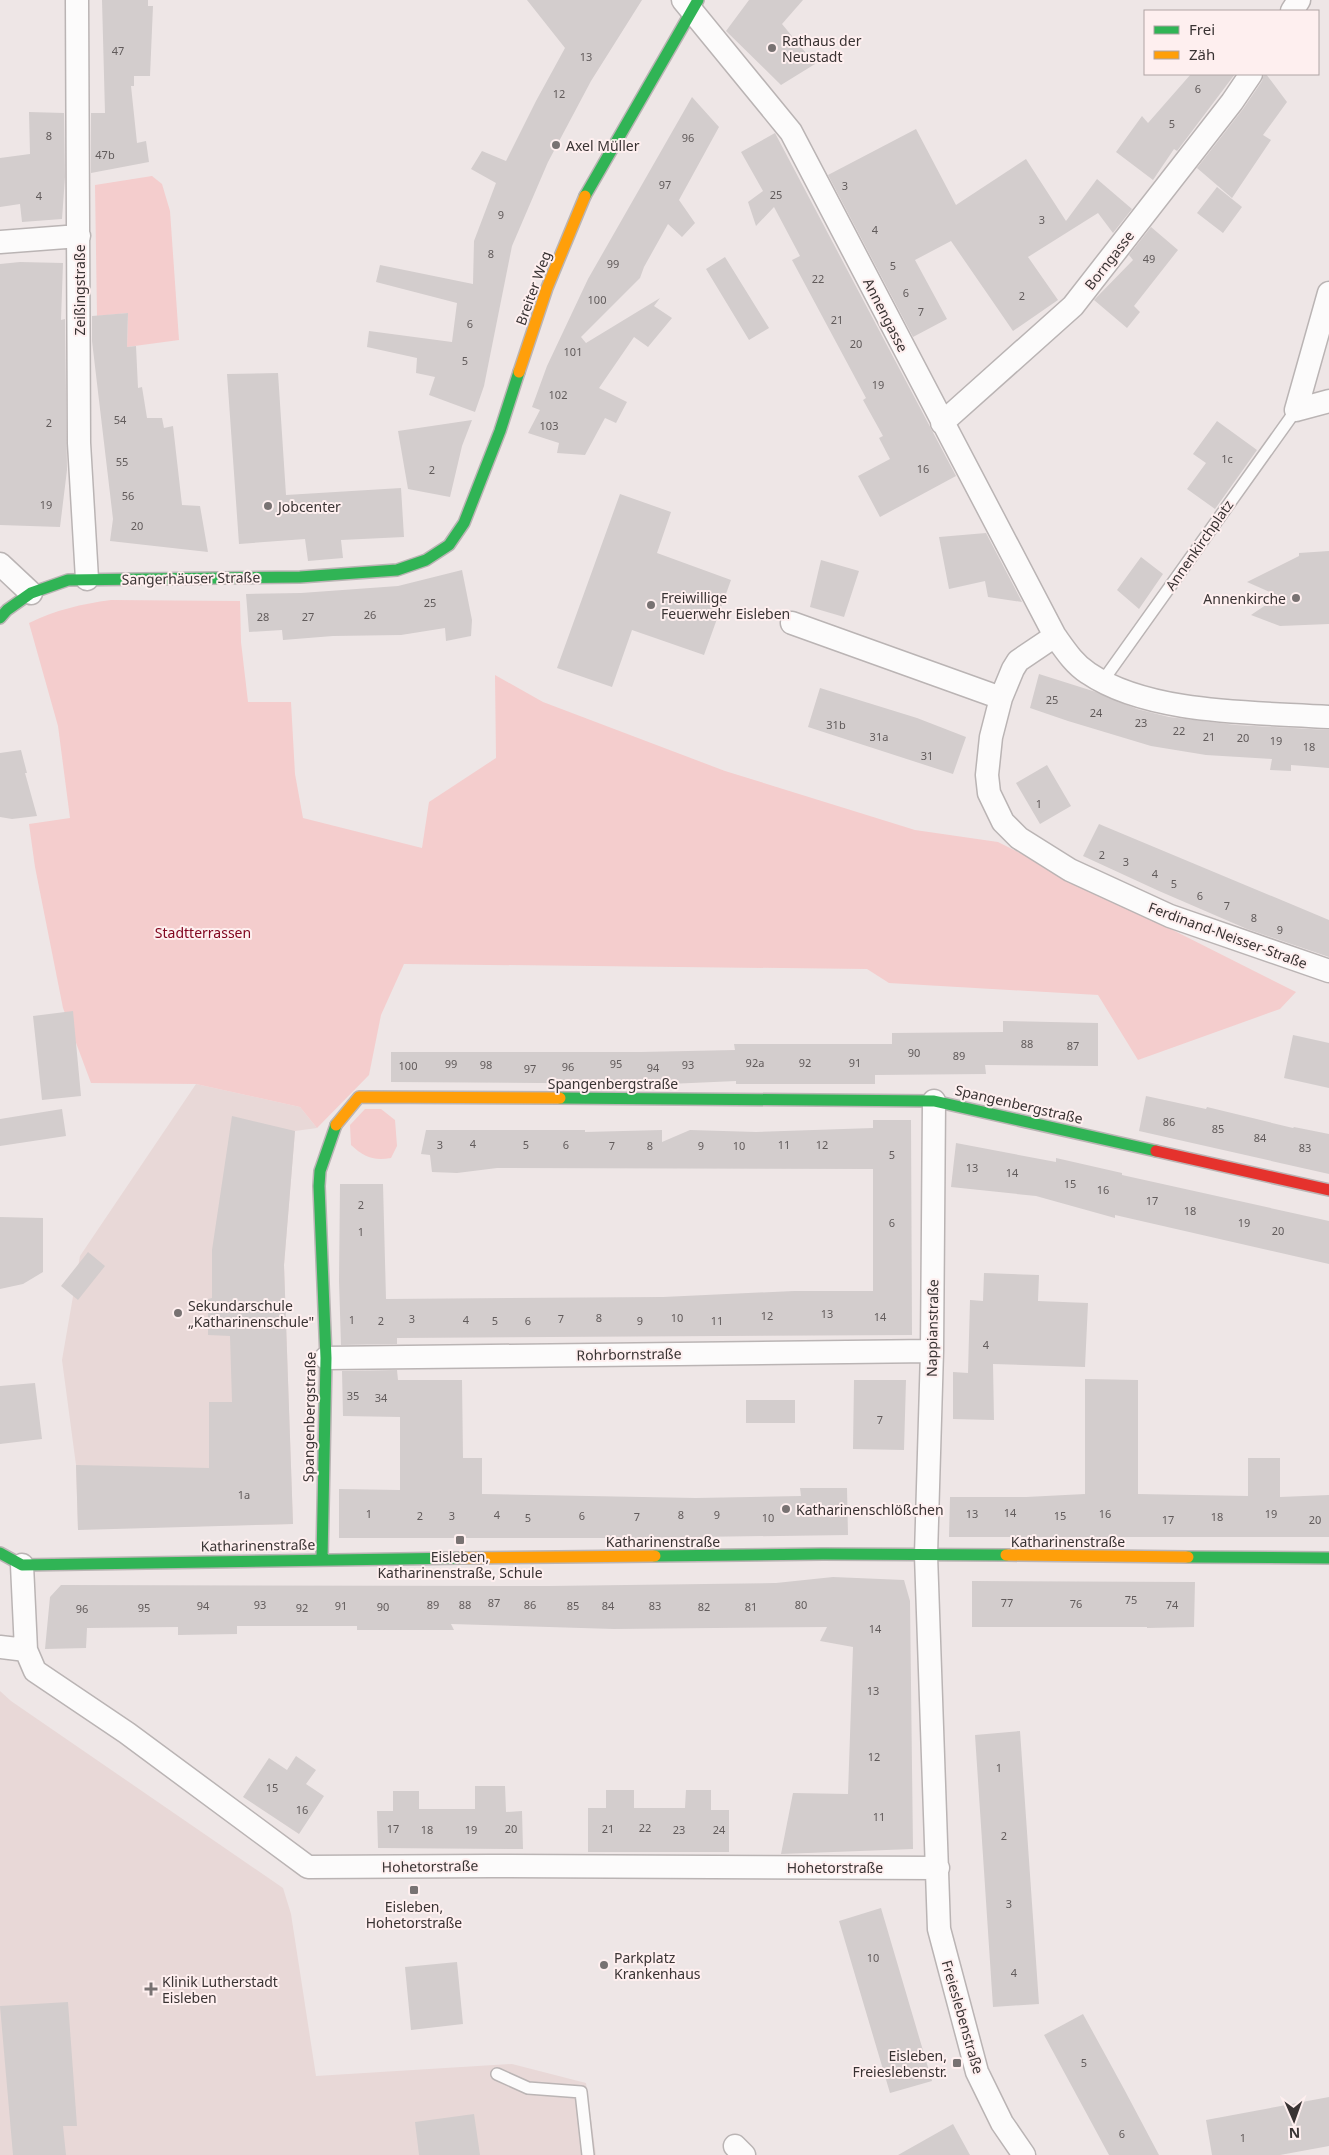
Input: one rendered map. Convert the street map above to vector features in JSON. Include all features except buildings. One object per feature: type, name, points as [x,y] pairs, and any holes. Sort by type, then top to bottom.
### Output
[{"type":"street","name":"Zeißingstraße","points":[[77,0],[79,443],[87,579]]},
{"type":"street","name":"Annengasse","points":[[691,4],[791,132],[1055,636]]},
{"type":"street","name":"Breiter Weg","points":[[396,570],[410,567],[437,554],[448,545],[464,522],[500,431],[547,288],[585,196],[691,4]]},
{"type":"street","name":"Borngasse","points":[[942,423],[1072,306],[1232,102],[1250,75]]},
{"type":"street","points":[[0,242],[79,236]]},
{"type":"street","points":[[1296,410],[1329,293]]},
{"type":"street","points":[[1296,410],[1329,401]]},
{"type":"street","points":[[0,564],[31,593],[7,610],[0,618]]},
{"type":"street","name":"Sangerhäuser Straße","points":[[31,593],[60,582],[87,579],[250,578],[396,570]]},
{"type":"street","points":[[792,623],[1001,698]]},
{"type":"street","points":[[1055,636],[1068,655],[1086,672],[1102,682],[1147,699],[1184,706],[1329,718]]},
{"type":"street","name":"Ferdinand-Neisser-Straße","points":[[1055,636],[1018,662],[1012,669],[1001,698],[991,737],[987,775],[989,793],[1004,822],[1019,838],[1070,870],[1170,916],[1329,971]]},
{"type":"street","name":"Spangenbergstraße","points":[[322,1559],[326,1358],[320,1171],[334,1128],[360,1097],[934,1101],[1329,1190]]},
{"type":"street","name":"Nappianstraße","points":[[934,1101],[932,1351],[926,1555],[938,1868]]},
{"type":"street","name":"Rohrbornstraße","points":[[326,1358],[932,1351]]},
{"type":"street","name":"Katharinenstraße","points":[[0,1553],[22,1564],[322,1559],[926,1555],[1329,1558]]},
{"type":"street","points":[[0,1647],[26,1650],[22,1564]]},
{"type":"street","name":"Hohetorstraße","points":[[26,1650],[35,1671],[127,1733],[308,1867],[938,1868]]},
{"type":"street","name":"Freieslebenstraße","points":[[938,1868],[939,1929],[977,2072],[1002,2122],[1024,2155]]},
{"type":"lane","name":"Annenkirchplatz","points":[[1102,682],[1296,410]]},
{"type":"lane","points":[[497,2074],[528,2088],[581,2092],[588,2155]]},
{"type":"shaded area","name":"Sekundarschule „Katharinenschule\"","points":[[196,1084],[300,1107],[317,1128],[295,1131],[284,1265],[293,1524],[78,1529],[76,1465],[62,1360],[80,1256]]},
{"type":"shaded area","name":"Klinik Lutherstadt Eisleben","points":[[0,1691],[11,1701],[283,1888],[291,1914],[316,2076],[512,2064],[586,2083],[596,2155],[0,2155]]},
{"type":"green space","points":[[152,176],[162,184],[170,211],[179,340],[127,347],[128,313],[97,316],[95,185]]},
{"type":"green space","name":"Stadtterrassen","points":[[111,600],[240,601],[241,642],[248,702],[291,702],[295,774],[303,818],[422,848],[429,802],[496,758],[495,675],[543,702],[725,771],[915,830],[998,842],[1296,992],[1280,1009],[1138,1060],[1098,995],[889,983],[867,969],[404,964],[381,1015],[369,1075],[317,1128],[300,1107],[196,1084],[91,1083],[63,1008],[35,867],[29,824],[70,818],[58,726],[29,623],[69,608]]},
{"type":"green space","points":[[365,1109],[381,1109],[395,1120],[397,1146],[391,1158],[379,1159],[369,1157],[360,1153],[351,1145],[350,1125]]},
{"type":"traffic: fast","points":[[585,196],[698,0]]},
{"type":"traffic: fast","points":[[0,618],[7,610],[31,593],[68,580],[300,577],[397,570],[426,560],[449,545],[464,523],[500,431],[519,372]]},
{"type":"traffic: fast","points":[[560,1098],[934,1101],[1156,1151]]},
{"type":"traffic: fast","points":[[322,1559],[326,1358],[319,1186],[320,1171],[336,1125]]},
{"type":"traffic: fast","points":[[0,1553],[22,1565],[462,1558]]},
{"type":"traffic: fast","points":[[655,1556],[823,1554],[1006,1555]]},
{"type":"traffic: fast","points":[[1188,1557],[1329,1558]]},
{"type":"traffic: slow","points":[[519,372],[547,288],[585,196]]},
{"type":"traffic: slow","points":[[336,1125],[359,1097],[560,1098]]},
{"type":"traffic: slow","points":[[1006,1555],[1188,1557]]},
{"type":"traffic: slow","points":[[462,1558],[655,1556]]},
{"type":"traffic: jam","points":[[1156,1151],[1329,1190]]},
{"type":"place","name":"Rathaus der Neustadt","points":[[772,48]]},
{"type":"place","name":"Axel Müller","points":[[556,145]]},
{"type":"place","name":"Jobcenter","points":[[268,506]]},
{"type":"place","name":"Annenkirche","points":[[1296,598]]},
{"type":"place","name":"Freiwillige Feuerwehr Eisleben","points":[[651,605]]},
{"type":"place","name":"Sekundarschule „Katharinenschule\"","points":[[178,1313]]},
{"type":"place","name":"Katharinenschlößchen","points":[[786,1509]]},
{"type":"place","name":"Eisleben, Katharinenstraße, Schule","points":[[460,1540]]},
{"type":"place","name":"Eisleben, Hohetorstraße","points":[[414,1890]]},
{"type":"place","name":"Parkplatz Krankenhaus","points":[[604,1965]]},
{"type":"place","name":"Klinik Lutherstadt Eisleben","points":[[151,1989]]},
{"type":"place","name":"Eisleben, Freieslebenstr.","points":[[957,2063]]}]
